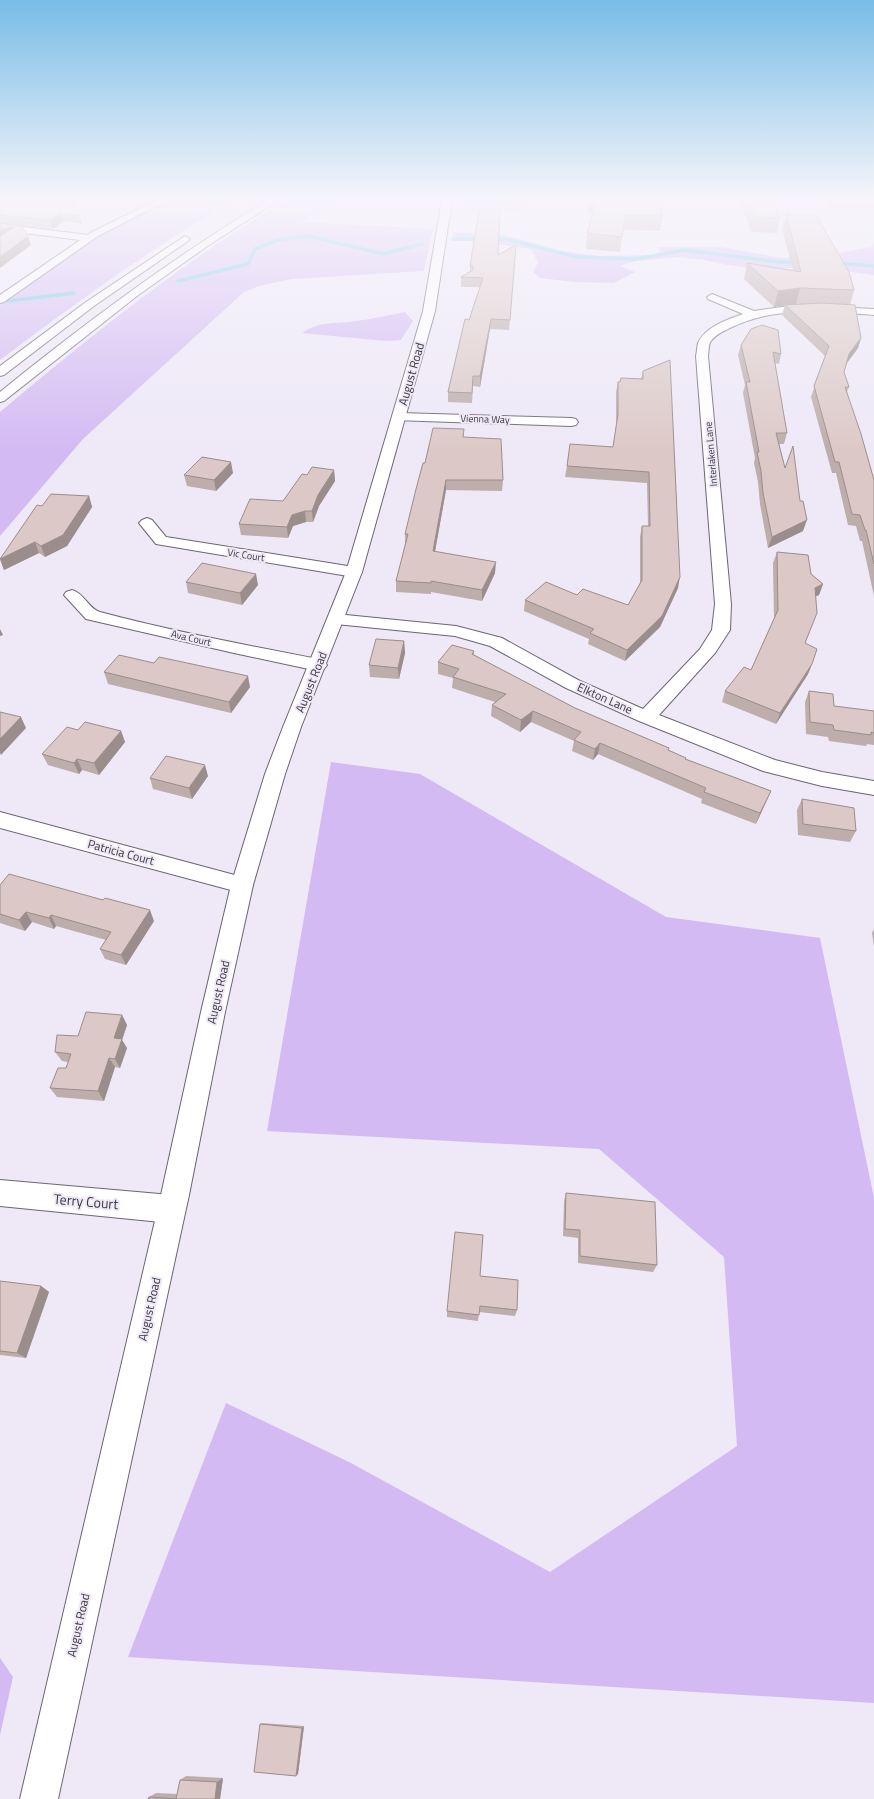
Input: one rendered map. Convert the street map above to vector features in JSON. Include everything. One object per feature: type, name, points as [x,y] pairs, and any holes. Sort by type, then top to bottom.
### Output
[{"type":"main road","points":[[0,300],[23,284]]},
{"type":"main road","points":[[0,372],[90,304],[119,284]]},
{"type":"main road","points":[[0,398],[146,284]]},
{"type":"main road","name":"August Road","points":[[39,1799],[242,885],[275,774],[292,727],[354,572],[430,306],[434,284]]},
{"type":"main road","points":[[712,297],[752,314]]},
{"type":"main road","name":"Interlaken Lane","points":[[646,717],[706,653],[721,630],[723,604],[702,356],[705,343],[714,332],[731,322],[752,314],[773,310],[828,308],[874,312]]},
{"type":"main road","name":"Vienna Way","points":[[399,416],[571,422]]},
{"type":"main road","name":"Vic Court","points":[[147,523],[161,541],[354,572]]},
{"type":"main road","name":"Ava Court","points":[[72,595],[92,615],[234,648],[318,665]]},
{"type":"main road","name":"Elkton Lane","points":[[336,619],[456,631],[496,642],[572,684],[646,717],[770,766],[822,779],[874,788]]},
{"type":"main road","name":"Patricia Court","points":[[0,820],[242,885]]},
{"type":"main road","name":"Terry Court","points":[[0,1193],[171,1209]]},
{"type":"shaded area","points":[[29,284],[103,284],[0,360],[0,305]]},
{"type":"shaded area","points":[[160,284],[269,284],[244,292],[83,439],[0,536],[0,412]]},
{"type":"shaded area","points":[[405,312],[413,321],[401,340],[386,341],[302,333],[315,326],[362,320]]},
{"type":"shaded area","points":[[331,762],[420,774],[666,917],[820,938],[874,1198],[874,1703],[128,1657],[226,1403],[351,1463],[550,1572],[737,1446],[724,1257],[599,1149],[267,1131]]},
{"type":"shaded area","points":[[0,1658],[13,1677],[0,1735]]},
{"type":"building","points":[[481,284],[513,284],[510,320],[491,319],[480,376],[473,376],[472,393],[448,392],[465,319],[469,320]]},
{"type":"building","points":[[770,284],[852,284],[854,290],[800,288],[778,291]]},
{"type":"building","points":[[822,303],[855,305],[861,338],[849,354],[844,372],[849,387],[845,387],[861,434],[874,480],[874,564],[866,530],[860,515],[852,514],[839,462],[835,462],[814,386],[829,346],[785,305]]},
{"type":"building","points":[[762,325],[778,330],[781,354],[773,352],[787,433],[776,433],[785,468],[793,446],[800,501],[803,501],[807,520],[772,537],[763,493],[761,471],[757,452],[759,452],[746,382],[750,382],[741,345],[751,329]]},
{"type":"building","points":[[670,360],[680,577],[662,616],[627,650],[590,633],[594,629],[525,600],[546,582],[577,595],[583,589],[628,605],[642,580],[642,526],[650,526],[649,472],[567,466],[570,444],[613,447],[618,414],[618,382],[620,382],[621,378],[643,379],[643,371]]},
{"type":"building","points":[[433,428],[464,429],[463,437],[501,439],[503,480],[446,480],[433,551],[496,562],[482,590],[431,581],[431,583],[396,581],[408,534],[405,534],[423,463],[425,463]]},
{"type":"building","points":[[202,457],[231,462],[214,480],[184,475]]},
{"type":"building","points":[[312,467],[334,470],[318,495],[312,511],[305,511],[292,515],[287,527],[239,524],[250,499],[283,501],[302,474],[307,475]]},
{"type":"building","points":[[51,494],[89,496],[63,535],[41,546],[35,542],[0,559],[37,505],[42,506]]},
{"type":"building","points":[[777,552],[808,555],[811,574],[823,584],[815,588],[817,613],[805,643],[817,649],[812,664],[780,713],[725,691],[744,667],[751,670],[778,610]]},
{"type":"building","points":[[202,563],[256,574],[240,593],[186,582]]},
{"type":"building","points":[[376,639],[404,641],[398,668],[369,665]]},
{"type":"building","points":[[452,645],[474,651],[472,654],[575,708],[669,748],[668,750],[686,758],[685,759],[771,791],[760,813],[704,792],[706,788],[600,743],[595,749],[574,740],[581,732],[533,711],[521,720],[492,705],[506,694],[453,677],[459,669],[438,662]]},
{"type":"building","points":[[119,655],[154,663],[159,657],[248,676],[229,702],[104,672]]},
{"type":"building","points":[[809,691],[833,694],[834,706],[874,711],[874,733],[871,732],[871,735],[834,730],[833,725],[810,722]]},
{"type":"building","points":[[0,712],[21,717],[0,739]]},
{"type":"building","points":[[85,722],[121,731],[94,763],[77,759],[74,763],[42,754],[67,727],[78,730]]},
{"type":"building","points":[[166,756],[205,765],[189,788],[150,778]]},
{"type":"building","points":[[802,799],[854,808],[856,831],[803,824]]},
{"type":"building","points":[[9,874],[103,900],[105,898],[150,910],[121,955],[100,949],[111,932],[51,915],[49,918],[26,912],[19,920],[0,914],[0,885]]},
{"type":"building","points":[[86,1012],[122,1015],[114,1038],[122,1039],[115,1059],[109,1058],[98,1091],[50,1088],[58,1068],[66,1068],[71,1054],[55,1052],[57,1035],[78,1036]]},
{"type":"building","points":[[566,1193],[655,1202],[657,1265],[580,1256],[580,1230],[565,1229]]},
{"type":"building","points":[[455,1232],[483,1235],[480,1276],[518,1280],[517,1310],[480,1306],[479,1315],[447,1311]]},
{"type":"building","points":[[0,1281],[41,1286],[17,1353],[0,1351]]},
{"type":"building","points":[[260,1724],[302,1728],[296,1776],[254,1772]]},
{"type":"building","points":[[180,1780],[217,1782],[215,1799],[176,1799]]},
{"type":"building","points":[[149,1797],[176,1799],[148,1799]]},
{"type":"waterway","points":[[8,301],[74,293]]}]
